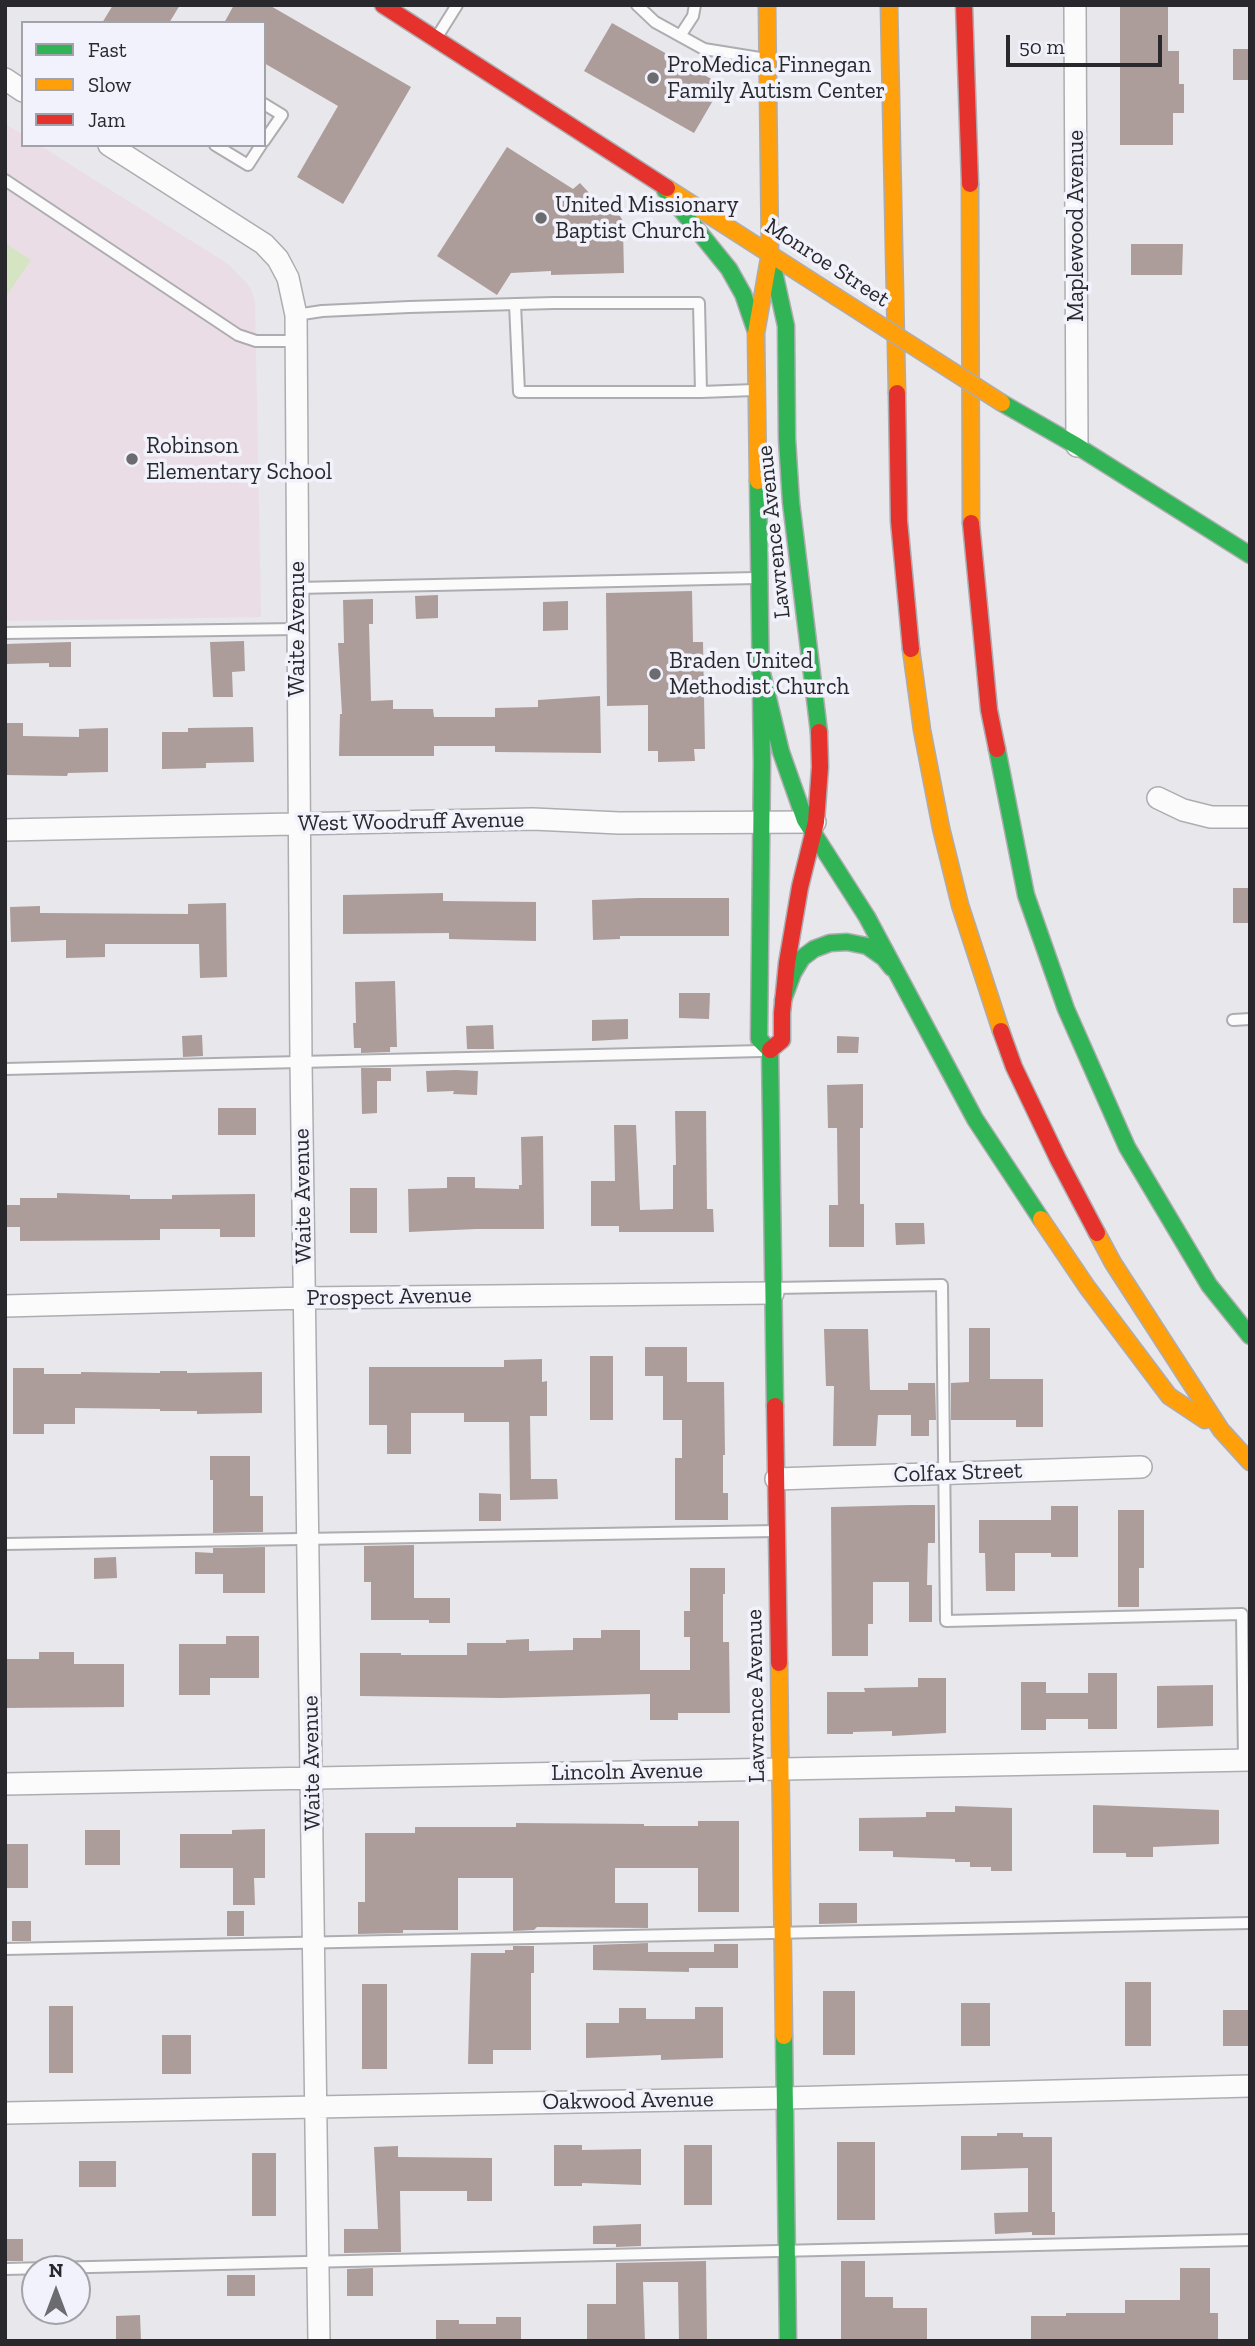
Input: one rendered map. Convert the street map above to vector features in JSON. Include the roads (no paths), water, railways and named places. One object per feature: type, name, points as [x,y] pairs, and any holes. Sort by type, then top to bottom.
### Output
[{"type":"main road","name":"Monroe Street","points":[[383,5],[1002,403],[1077,446],[1250,555]]},
{"type":"main road","name":"Lawrence Avenue","points":[[767,5],[770,253],[756,333],[762,822],[759,1039],[770,1050],[788,2341]]},
{"type":"main road","points":[[889,5],[900,521],[908,625],[922,730],[941,828],[960,905],[986,990],[1014,1067],[1087,1216],[1221,1430],[1250,1462]]},
{"type":"main road","points":[[964,5],[970,185],[971,518],[989,710],[1026,895],[1066,1009],[1127,1147],[1209,1285],[1250,1336]]},
{"type":"main road","points":[[970,185],[977,5]]},
{"type":"main road","points":[[658,182],[729,269],[743,294],[756,333]]},
{"type":"main road","name":"Lawrence Avenue","points":[[770,253],[786,326],[787,439],[791,502],[820,746],[812,826],[783,1000],[782,1040],[770,1050]]},
{"type":"main road","points":[[761,669],[781,752],[812,826],[867,917],[975,1119],[1087,1287],[1169,1395],[1221,1430]]},
{"type":"main road","points":[[783,1000],[802,958],[814,949],[830,943],[847,942],[867,946],[884,958],[898,974]]},
{"type":"street","name":"Maplewood Avenue","points":[[1075,5],[1077,446]]},
{"type":"street","points":[[5,79],[21,90]]},
{"type":"street","name":"Waite Avenue","points":[[117,147],[264,244],[278,259],[288,278],[296,316],[301,1062],[320,2341]]},
{"type":"street","points":[[1158,798],[1183,810],[1210,817],[1250,817]]},
{"type":"street","name":"West Woodruff Avenue","points":[[5,830],[533,819],[619,823],[762,822],[812,826]]},
{"type":"street","name":"Prospect Avenue","points":[[5,1306],[773,1290]]},
{"type":"street","name":"Colfax Street","points":[[776,1479],[1141,1467]]},
{"type":"street","name":"Lincoln Avenue","points":[[5,1784],[1247,1760]]},
{"type":"street","name":"Oakwood Avenue","points":[[5,2113],[1250,2086]]},
{"type":"lane","points":[[436,39],[457,5]]},
{"type":"lane","points":[[637,5],[655,22],[704,49],[768,59]]},
{"type":"lane","points":[[680,36],[693,16],[695,5]]},
{"type":"lane","points":[[266,105],[282,115],[266,139]]},
{"type":"lane","points":[[218,147],[248,165],[260,147]]},
{"type":"lane","points":[[5,180],[237,335],[256,341],[296,341]]},
{"type":"lane","points":[[296,316],[323,311],[515,304],[699,303],[701,392]]},
{"type":"lane","points":[[515,304],[519,392],[757,390]]},
{"type":"lane","points":[[297,588],[760,578]]},
{"type":"lane","points":[[5,633],[297,629]]},
{"type":"lane","points":[[1233,1020],[1250,1019]]},
{"type":"lane","points":[[5,1069],[770,1050]]},
{"type":"lane","points":[[773,1290],[942,1285],[946,1620],[1242,1614],[1247,1760]]},
{"type":"lane","points":[[5,1544],[776,1531]]},
{"type":"lane","points":[[5,1949],[1250,1923]]},
{"type":"lane","points":[[5,2269],[1250,2240]]},
{"type":"place","name":"ProMedica Finnegan Family Autism Center","points":[[653,78]]},
{"type":"place","name":"United Missionary Baptist Church","points":[[541,218]]},
{"type":"place","name":"Robinson Elementary School","points":[[132,459]]},
{"type":"place","name":"Braden United Methodist Church","points":[[655,674]]}]
